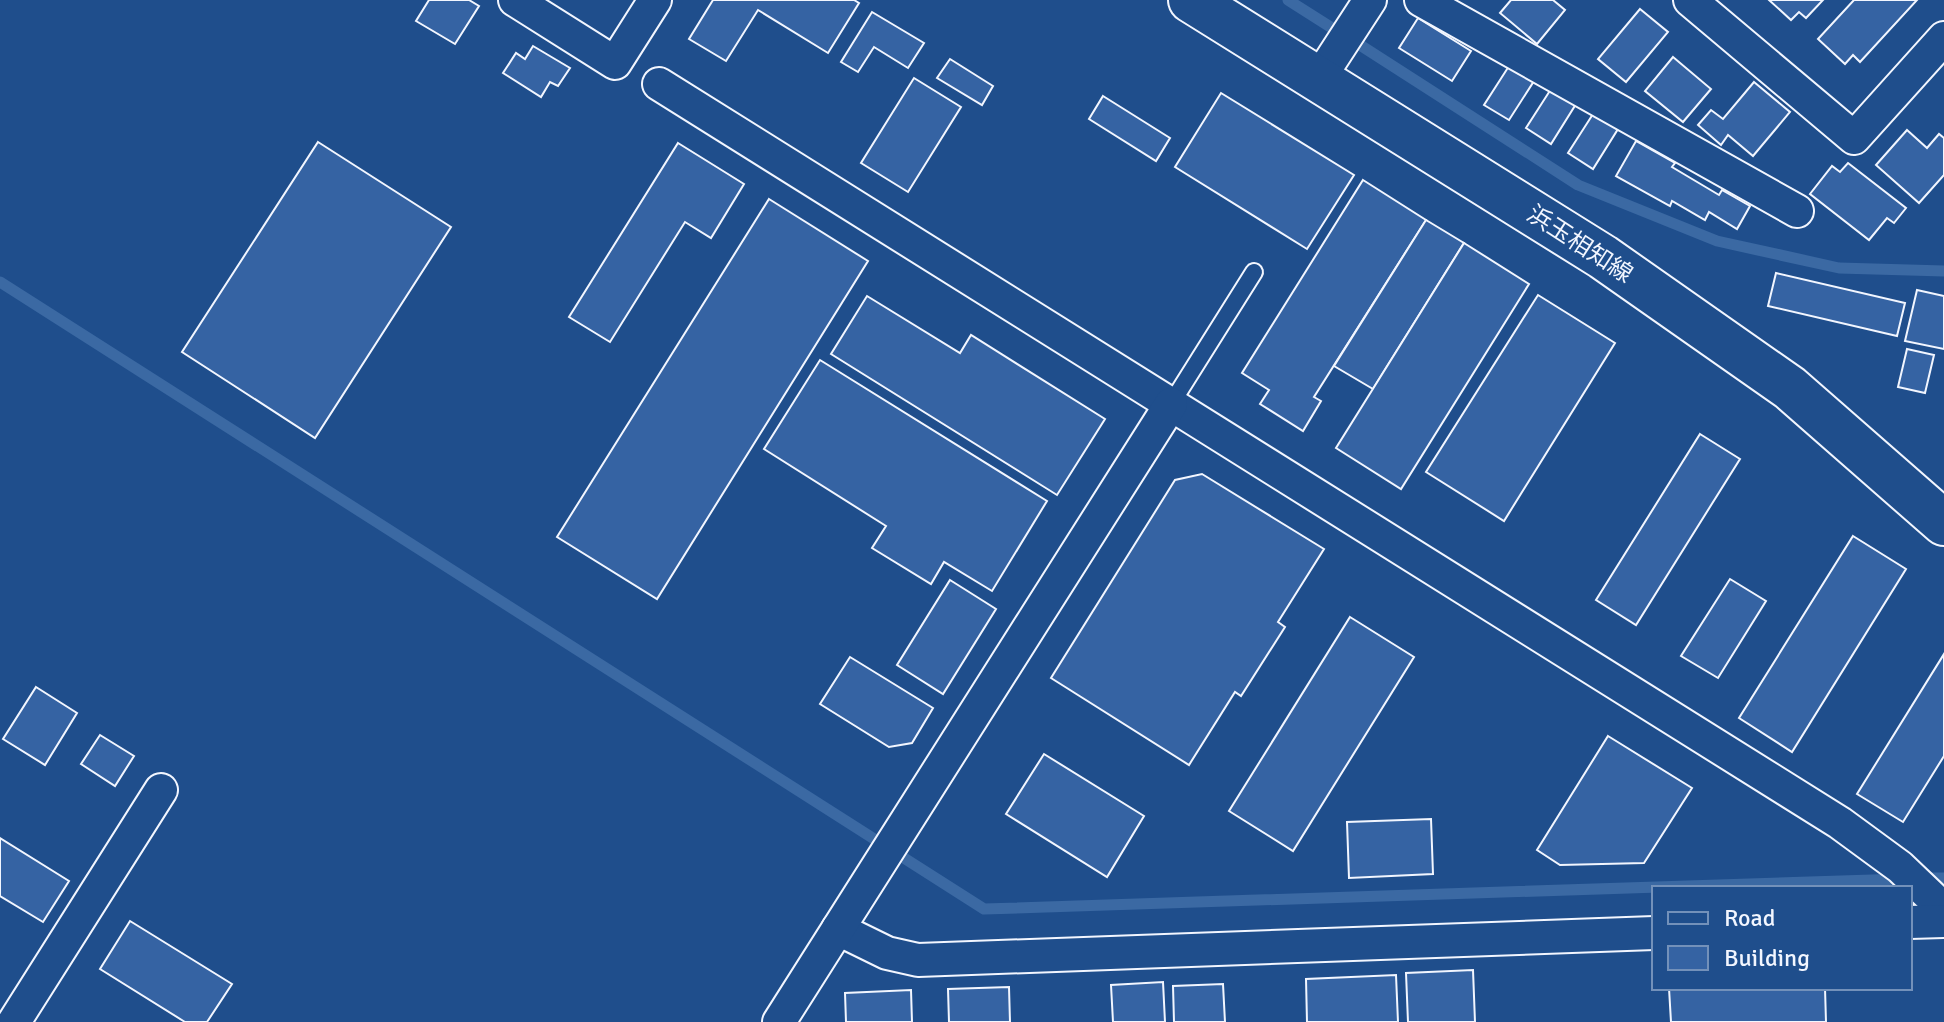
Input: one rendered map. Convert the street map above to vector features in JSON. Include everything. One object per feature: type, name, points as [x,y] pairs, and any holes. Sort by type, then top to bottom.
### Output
[{"type":"main road","name":"浜玉相知線","points":[[1191,0],[1603,257],[1790,388],[1944,523]]},
{"type":"street","points":[[515,0],[615,63],[655,0]]},
{"type":"street","points":[[1318,80],[1370,0]]},
{"type":"street","points":[[1421,0],[1797,211]]},
{"type":"street","points":[[1690,0],[1854,138],[1944,38]]},
{"type":"street","points":[[659,84],[1840,823],[1900,867],[1935,899]]},
{"type":"street","points":[[779,1022],[1171,404]]},
{"type":"street","points":[[14,1022],[161,790]]},
{"type":"street","points":[[1912,922],[1944,921]]},
{"type":"street","points":[[838,929],[887,953],[918,960],[1652,933]]},
{"type":"lane","points":[[1171,404],[1254,272]]},
{"type":"building","points":[[429,0],[469,0],[479,6],[455,44],[416,21]]},
{"type":"building","points":[[713,0],[854,0],[859,3],[828,53],[758,10],[726,61],[689,39]]},
{"type":"building","points":[[1511,0],[1553,0],[1565,10],[1537,44],[1500,13]]},
{"type":"building","points":[[1769,0],[1823,0],[1806,18],[1799,12],[1791,20]]},
{"type":"building","points":[[1854,0],[1917,0],[1860,62],[1853,55],[1845,64],[1818,39]]},
{"type":"building","points":[[1640,9],[1668,32],[1626,82],[1598,59]]},
{"type":"building","points":[[872,12],[924,43],[908,68],[874,47],[858,72],[841,62]]},
{"type":"building","points":[[1418,18],[1471,51],[1452,81],[1399,48]]},
{"type":"building","points":[[533,46],[570,68],[558,86],[550,82],[541,97],[503,73],[516,53],[525,59]]},
{"type":"building","points":[[1673,57],[1711,89],[1683,122],[1645,91]]},
{"type":"building","points":[[950,59],[993,86],[982,105],[937,78]]},
{"type":"building","points":[[1509,66],[1534,81],[1509,120],[1484,105]]},
{"type":"building","points":[[914,78],[961,107],[908,192],[861,163]]},
{"type":"building","points":[[1754,82],[1790,112],[1753,156],[1728,135],[1721,145],[1698,125],[1711,110],[1723,119]]},
{"type":"building","points":[[1551,89],[1576,104],[1551,144],[1526,128]]},
{"type":"building","points":[[1221,93],[1354,175],[1307,249],[1175,167]]},
{"type":"building","points":[[1103,96],[1170,138],[1156,161],[1089,119]]},
{"type":"building","points":[[1593,114],[1618,129],[1593,169],[1568,153]]},
{"type":"building","points":[[1907,130],[1927,148],[1939,134],[1944,138],[1944,175],[1919,203],[1876,165]]},
{"type":"building","points":[[1636,141],[1675,163],[1672,167],[1719,195],[1722,190],[1750,206],[1737,229],[1709,212],[1705,220],[1672,201],[1670,206],[1616,176]]},
{"type":"building","points":[[318,142],[451,227],[315,438],[182,352]]},
{"type":"building","points":[[678,143],[744,184],[711,238],[685,222],[610,342],[569,317]]},
{"type":"building","points":[[1848,163],[1906,208],[1894,223],[1887,218],[1869,240],[1810,194],[1832,166],[1840,172]]},
{"type":"building","points":[[1363,180],[1426,220],[1314,397],[1321,401],[1303,431],[1260,404],[1269,390],[1242,373]]},
{"type":"building","points":[[769,199],[868,261],[657,599],[557,537]]},
{"type":"building","points":[[1426,220],[1464,243],[1373,389],[1334,366]]},
{"type":"building","points":[[1464,243],[1529,284],[1401,489],[1336,448]]},
{"type":"building","points":[[1776,273],[1905,303],[1897,336],[1768,306]]},
{"type":"building","points":[[1917,290],[1944,296],[1944,349],[1905,341]]},
{"type":"building","points":[[1538,295],[1615,343],[1504,521],[1426,472]]},
{"type":"building","points":[[867,296],[960,353],[971,335],[1105,419],[1057,495],[831,354]]},
{"type":"building","points":[[1907,349],[1934,355],[1925,393],[1898,387]]},
{"type":"building","points":[[820,360],[1047,501],[992,591],[944,562],[931,584],[872,548],[886,526],[764,449]]},
{"type":"building","points":[[1700,434],[1740,459],[1636,625],[1596,600]]},
{"type":"building","points":[[1202,474],[1324,549],[1278,622],[1285,627],[1241,696],[1235,692],[1189,765],[1051,678],[1175,480]]},
{"type":"building","points":[[1853,536],[1906,569],[1792,752],[1739,718]]},
{"type":"building","points":[[1730,579],[1766,601],[1718,678],[1681,656]]},
{"type":"building","points":[[950,580],[996,609],[943,694],[897,665]]},
{"type":"building","points":[[1350,617],[1414,657],[1293,851],[1229,811]]},
{"type":"building","points":[[1944,654],[1944,756],[1903,822],[1857,794]]},
{"type":"building","points":[[850,657],[933,708],[912,743],[889,747],[820,704]]},
{"type":"building","points":[[36,687],[77,713],[45,765],[3,739]]},
{"type":"building","points":[[100,735],[134,756],[115,786],[81,764]]},
{"type":"building","points":[[1608,736],[1692,788],[1644,863],[1560,865],[1537,850]]},
{"type":"building","points":[[1044,754],[1144,816],[1107,877],[1006,814]]},
{"type":"building","points":[[1431,819],[1433,874],[1349,878],[1347,822]]},
{"type":"building","points":[[0,838],[69,881],[43,922],[0,896]]},
{"type":"building","points":[[130,921],[232,984],[207,1022],[185,1022],[100,969]]},
{"type":"building","points":[[1473,970],[1475,1022],[1408,1022],[1406,973]]},
{"type":"building","points":[[1396,975],[1398,1022],[1307,1022],[1306,979]]},
{"type":"building","points":[[1163,982],[1165,1022],[1113,1022],[1111,985]]},
{"type":"building","points":[[1223,984],[1225,1022],[1174,1022],[1173,986]]},
{"type":"building","points":[[1009,987],[1010,1022],[949,1022],[948,989]]},
{"type":"building","points":[[911,990],[912,1022],[846,1022],[845,993]]},
{"type":"building","points":[[1669,990],[1825,990],[1826,1022],[1671,1022]]},
{"type":"waterway","points":[[1288,0],[1332,28]]},
{"type":"waterway","points":[[1360,45],[1578,185],[1717,241],[1839,268],[1944,271]]},
{"type":"waterway","points":[[0,282],[984,909],[1652,887]]},
{"type":"waterway","points":[[1921,878],[1944,878]]},
{"type":"waterway","points":[[1689,886],[1903,879]]}]
